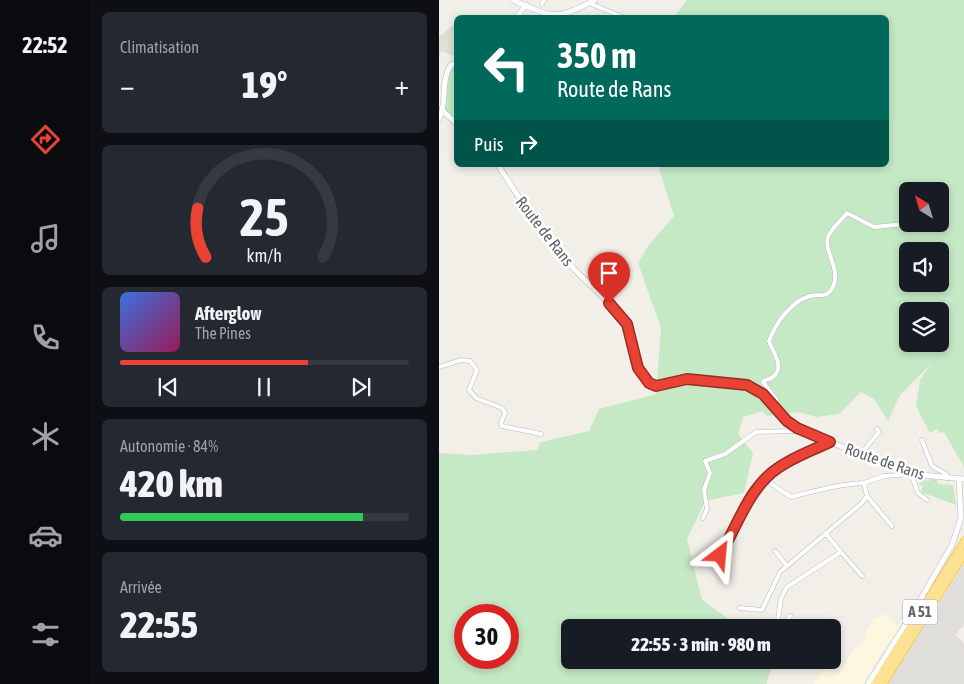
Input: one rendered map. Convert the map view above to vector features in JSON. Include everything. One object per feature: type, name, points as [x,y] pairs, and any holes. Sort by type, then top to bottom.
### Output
[{"type":"highway","name":"A 51","points":[[875,684],[964,540]]},
{"type":"highway","name":"A 51","points":[[883,684],[964,553]]},
{"type":"street","points":[[513,0],[549,15]]},
{"type":"street","points":[[558,15],[570,13],[587,2],[595,0]]},
{"type":"street","points":[[587,2],[618,15]]},
{"type":"street","points":[[518,15],[526,6]]},
{"type":"street","points":[[439,118],[443,111],[445,78],[448,68],[454,64]]},
{"type":"street","points":[[443,111],[454,121]]},
{"type":"street","name":"Route de Rans","points":[[499,167],[542,233],[575,270],[617,311],[627,324],[638,368],[645,380],[656,386],[687,379],[747,385],[760,391],[787,421],[797,428],[911,474],[962,479]]},
{"type":"street","points":[[776,408],[776,399],[763,382],[773,377],[777,371],[776,354],[769,341],[778,322],[797,304],[812,296],[824,296],[831,290],[835,281],[834,266],[827,242],[831,230],[847,213],[874,227],[899,224]]},
{"type":"street","points":[[439,367],[461,360],[470,361],[477,370],[469,390],[476,398],[503,408],[505,413],[501,423],[502,426],[541,434]]},
{"type":"street","points":[[703,518],[707,509],[703,490],[710,474],[705,461],[714,460],[725,454],[755,432],[796,430],[797,428]]},
{"type":"street","points":[[861,454],[879,432],[877,429]]},
{"type":"street","points":[[922,440],[932,466],[946,474],[947,478]]},
{"type":"street","points":[[720,555],[754,494],[766,480],[782,465],[830,442]]},
{"type":"street","points":[[766,480],[791,497],[815,493],[842,484],[864,482],[884,476],[911,474],[918,493],[927,500]]},
{"type":"street","points":[[868,684],[915,609],[952,544],[961,518],[962,479]]},
{"type":"street","points":[[864,482],[867,496],[892,526]]},
{"type":"street","points":[[740,608],[762,610],[777,575],[862,504],[867,496]]},
{"type":"street","points":[[826,534],[862,576]]},
{"type":"street","points":[[775,551],[787,566]]},
{"type":"street","points":[[778,619],[781,598],[787,588],[841,552]]},
{"type":"shaded area","points":[[454,25],[454,56],[441,51],[439,58],[439,37]]},
{"type":"shaded area","points":[[964,564],[964,625],[955,635],[964,643],[964,684],[888,684]]},
{"type":"shaded area","points":[[885,614],[898,627],[863,684],[813,684],[824,669],[833,669],[838,674],[857,645],[861,644],[872,620]]},
{"type":"green space","points":[[687,0],[964,0],[964,467],[944,432],[940,433],[937,429],[930,433],[916,406],[920,380],[931,364],[900,395],[888,421],[874,399],[861,392],[839,414],[816,417],[799,412],[767,416],[762,411],[743,417],[738,434],[753,453],[744,493],[705,501],[687,539],[702,600],[729,619],[561,619],[561,669],[771,669],[766,684],[439,684],[439,453],[472,455],[537,450],[541,442],[589,431],[599,409],[656,394],[661,328],[638,263],[648,246],[674,216],[659,167],[889,167],[889,15],[676,15]]},
{"type":"green space","points":[[454,67],[454,119],[446,111],[444,104],[445,88]]},
{"type":"green space","points":[[930,479],[937,480],[938,484],[953,485],[956,505],[921,492],[923,486],[919,484],[921,480],[930,481]]},
{"type":"route","points":[[609,303],[627,324],[638,368],[645,380],[652,385],[656,386],[680,379],[687,379],[747,385],[760,391],[787,421],[797,428],[830,442],[782,465],[771,473],[754,494],[720,555]]}]
